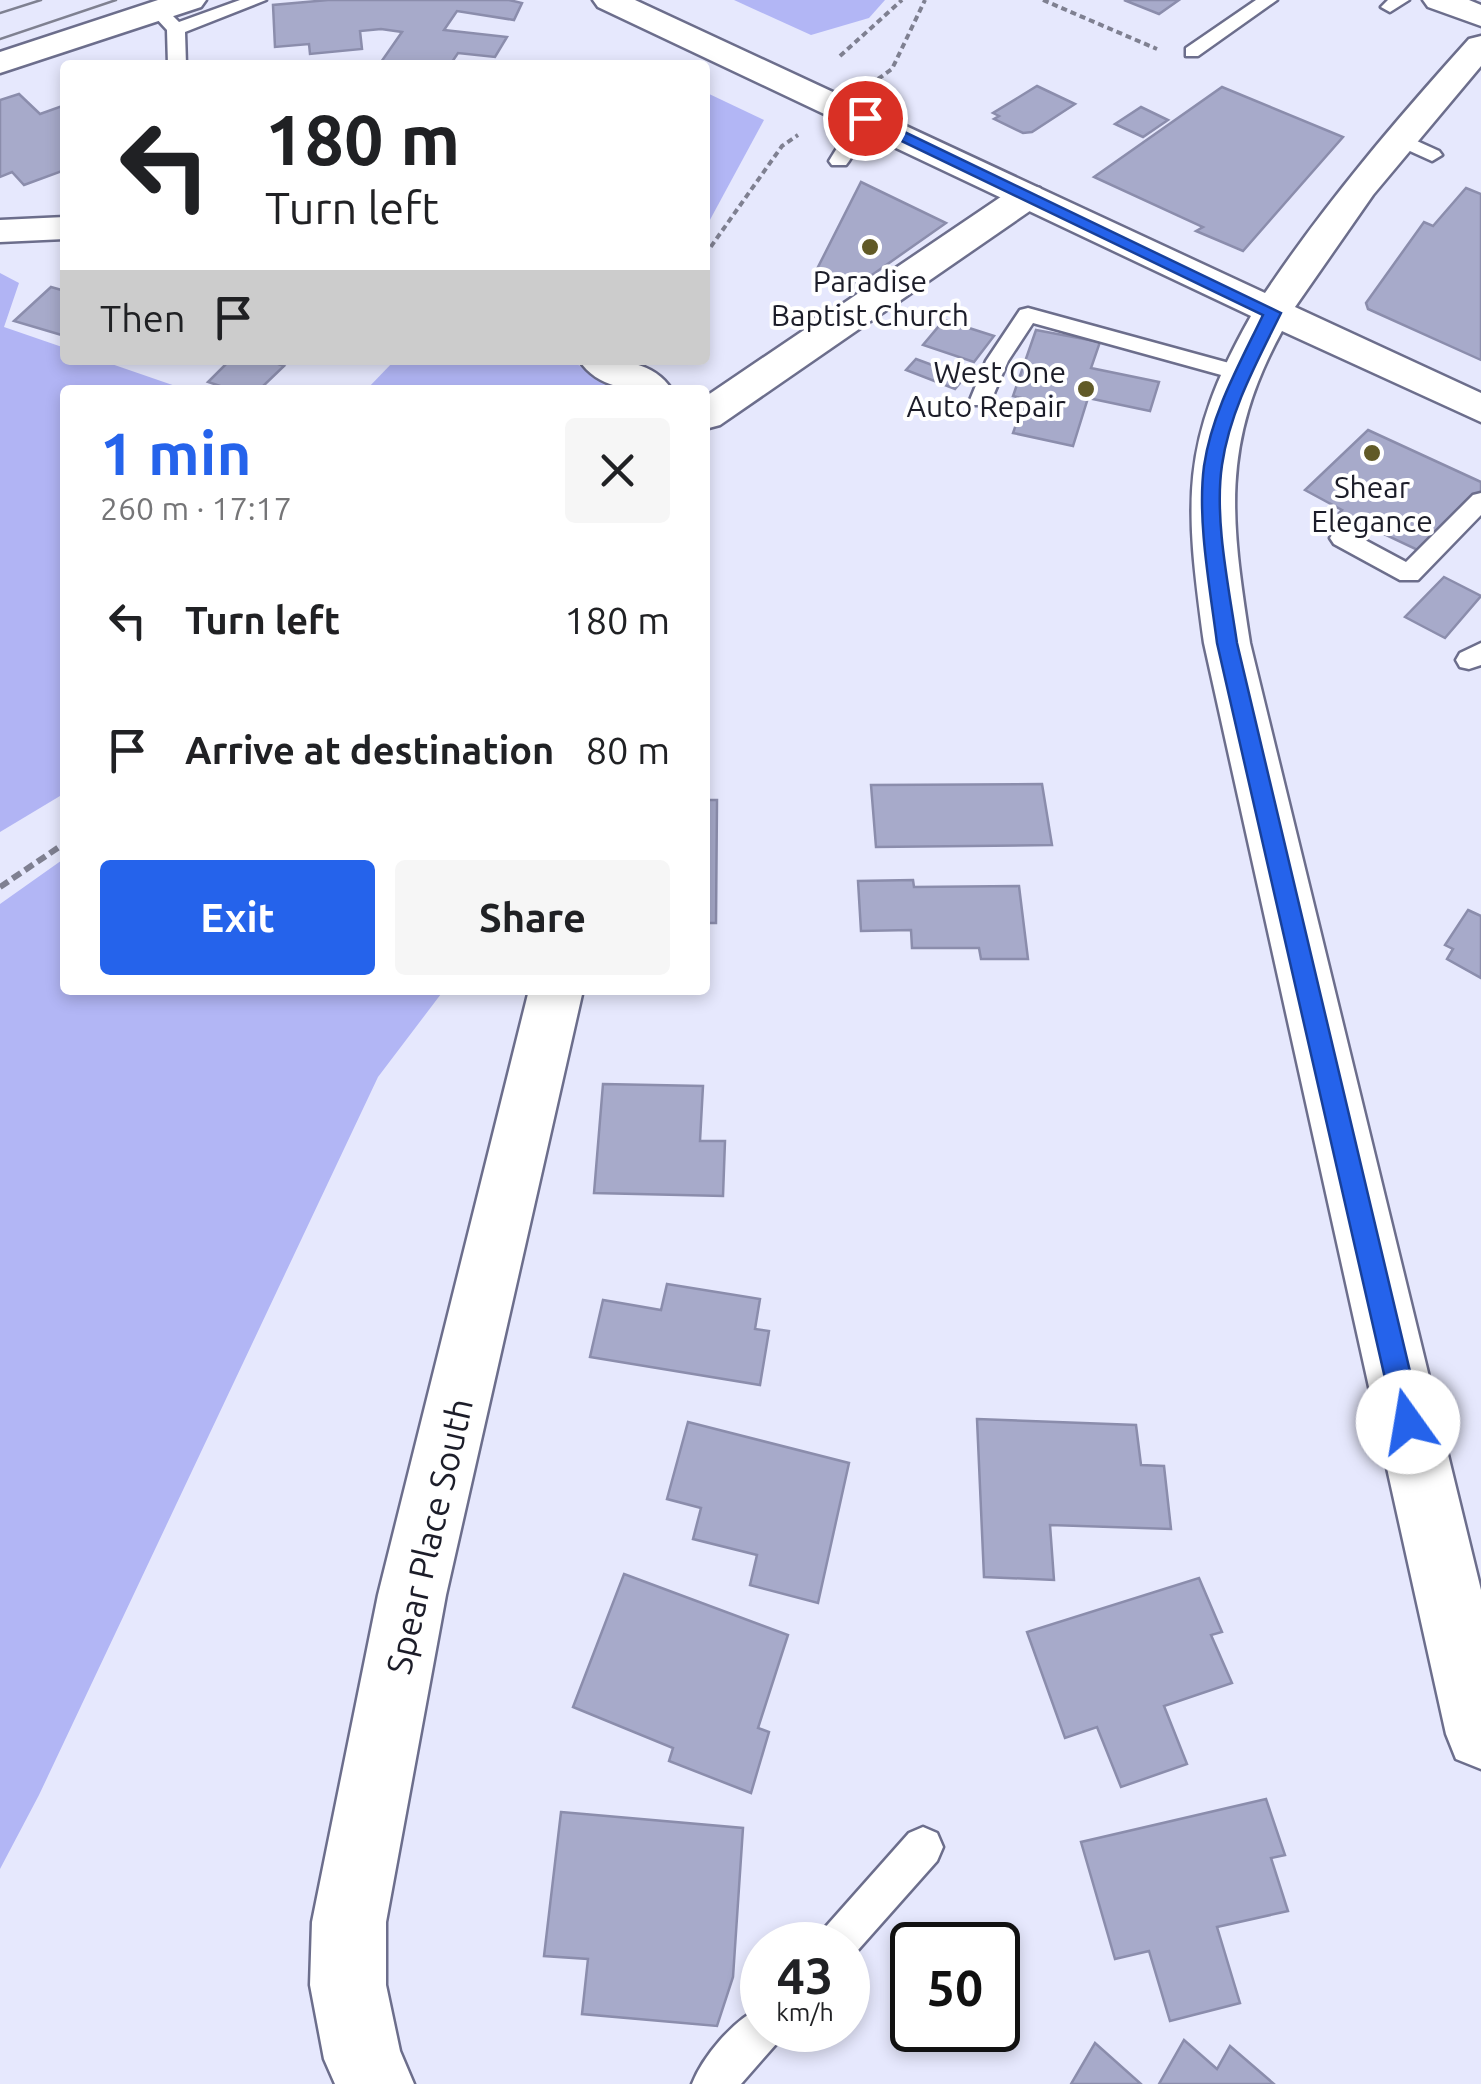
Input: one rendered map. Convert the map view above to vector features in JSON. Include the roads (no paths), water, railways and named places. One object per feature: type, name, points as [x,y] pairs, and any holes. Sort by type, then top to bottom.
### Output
[{"type":"main road","points":[[609,0],[1481,409]]},
{"type":"main road","points":[[1439,0],[1481,16]]},
{"type":"main road","points":[[0,63],[175,13]]},
{"type":"main road","points":[[1478,55],[1397,138],[1272,313],[1231,400],[1213,466],[1215,553],[1227,643],[1481,1734]]},
{"type":"main road","points":[[710,412],[814,326],[1028,196]]},
{"type":"main road","points":[[0,231],[60,228]]},
{"type":"main road","points":[[609,365],[643,385]]},
{"type":"main road","name":"Spear Place South","points":[[375,2084],[363,2058],[348,1985],[348,1922],[412,1595],[555,995]]},
{"type":"lane","points":[[178,60],[175,13],[256,0]]},
{"type":"lane","points":[[1192,52],[1268,0]]},
{"type":"lane","points":[[839,161],[865,118]]},
{"type":"lane","points":[[1397,138],[1432,155]]},
{"type":"lane","points":[[981,400],[996,360],[1028,315],[1243,374]]},
{"type":"lane","points":[[1342,538],[1409,574],[1481,501]]},
{"type":"lane","points":[[856,1922],[923,1847]]},
{"type":"lane","points":[[713,2084],[741,2052]]},
{"type":"tram line","points":[[0,13],[41,0]]},
{"type":"tram line","points":[[0,39],[116,0]]},
{"type":"place","name":"Paradise Baptist Church","points":[[870,247]]},
{"type":"place","name":"West One Auto Repair","points":[[1086,389]]},
{"type":"place","name":"Shear Elegance","points":[[1372,453]]}]
